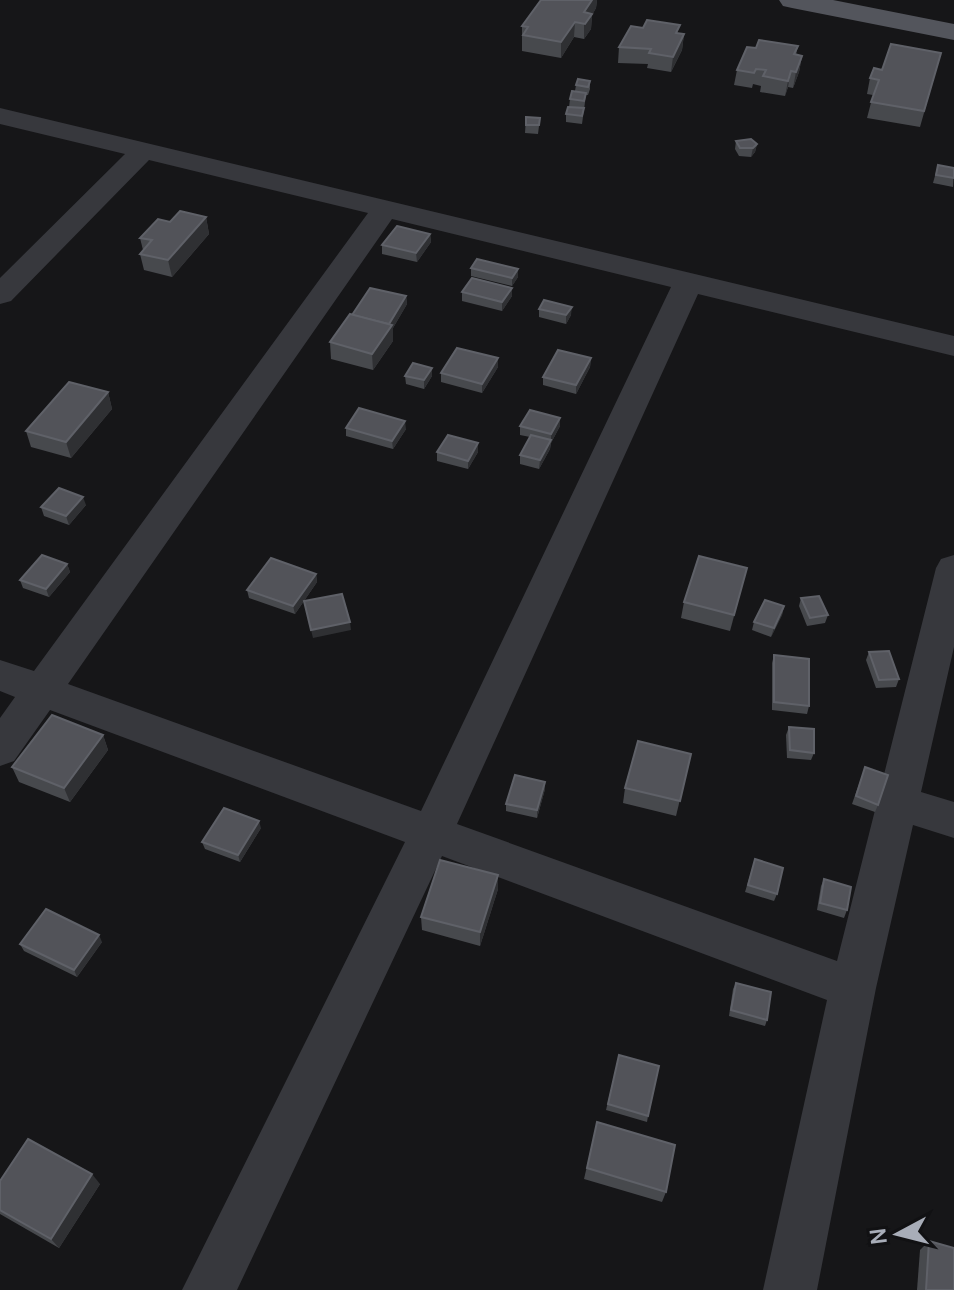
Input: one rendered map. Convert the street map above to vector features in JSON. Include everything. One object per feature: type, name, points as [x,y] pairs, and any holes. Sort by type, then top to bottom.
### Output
[{"type":"main road","points":[[792,0],[954,32]]},
{"type":"street","points":[[0,116],[954,346]]},
{"type":"street","points":[[0,295],[143,151]]},
{"type":"street","points":[[0,749],[384,210]]},
{"type":"street","points":[[209,1290],[431,834],[688,283]]},
{"type":"street","points":[[790,1290],[853,988],[954,568]]},
{"type":"street","points":[[0,675],[853,988]]},
{"type":"street","points":[[897,802],[954,820]]},
{"type":"building","points":[[541,0],[592,0],[584,12],[592,14],[585,24],[575,22],[561,42],[523,35],[528,27],[522,26]]},
{"type":"building","points":[[647,20],[680,25],[676,33],[684,34],[673,57],[649,53],[651,49],[619,47],[631,26],[643,28]]},
{"type":"building","points":[[759,40],[798,46],[794,54],[802,56],[796,72],[791,71],[788,81],[763,76],[766,70],[756,69],[754,73],[737,70],[747,47],[756,48]]},
{"type":"building","points":[[891,44],[941,53],[924,111],[871,102],[879,80],[870,78],[874,68],[882,70]]},
{"type":"building","points":[[578,79],[590,81],[588,87],[576,85]]},
{"type":"building","points":[[572,91],[586,93],[584,101],[570,99]]},
{"type":"building","points":[[568,107],[584,108],[582,116],[566,114]]},
{"type":"building","points":[[526,117],[540,118],[539,125],[526,125]]},
{"type":"building","points":[[751,139],[757,144],[753,148],[740,148],[736,141]]},
{"type":"building","points":[[938,165],[954,168],[954,178],[936,175]]},
{"type":"building","points":[[180,211],[206,217],[168,260],[140,254],[152,240],[140,238],[158,219],[170,222]]},
{"type":"building","points":[[397,226],[430,234],[416,253],[382,245]]},
{"type":"building","points":[[477,259],[518,269],[512,278],[471,268]]},
{"type":"building","points":[[472,278],[512,288],[502,302],[462,292]]},
{"type":"building","points":[[370,288],[406,296],[389,324],[352,315]]},
{"type":"building","points":[[544,300],[572,307],[566,315],[539,309]]},
{"type":"building","points":[[350,314],[392,325],[372,354],[330,342]]},
{"type":"building","points":[[457,348],[498,358],[482,384],[441,373]]},
{"type":"building","points":[[558,350],[591,358],[576,385],[543,377]]},
{"type":"building","points":[[413,363],[432,368],[424,380],[405,376]]},
{"type":"building","points":[[69,382],[108,392],[66,442],[26,431]]},
{"type":"building","points":[[359,408],[405,421],[392,441],[346,428]]},
{"type":"building","points":[[530,410],[560,418],[551,434],[520,426]]},
{"type":"building","points":[[448,435],[478,443],[468,461],[437,452]]},
{"type":"building","points":[[531,435],[551,440],[540,460],[520,455]]},
{"type":"building","points":[[59,488],[83,497],[66,516],[41,507]]},
{"type":"building","points":[[42,555],[67,564],[46,589],[20,580]]},
{"type":"building","points":[[699,556],[747,568],[734,615],[684,602]]},
{"type":"building","points":[[271,558],[316,574],[293,606],[247,590]]},
{"type":"building","points":[[342,594],[350,622],[311,630],[304,601]]},
{"type":"building","points":[[819,596],[828,615],[810,618],[801,598]]},
{"type":"building","points":[[765,600],[784,606],[774,628],[754,622]]},
{"type":"building","points":[[889,651],[899,679],[879,680],[869,652]]},
{"type":"building","points":[[774,655],[809,659],[809,706],[774,702]]},
{"type":"building","points":[[52,715],[103,735],[64,788],[12,767]]},
{"type":"building","points":[[789,727],[814,729],[814,753],[790,750]]},
{"type":"building","points":[[638,741],[691,754],[680,801],[625,788]]},
{"type":"building","points":[[865,767],[888,775],[878,805],[856,796]]},
{"type":"building","points":[[515,775],[545,782],[537,810],[506,804]]},
{"type":"building","points":[[224,808],[259,821],[238,855],[202,842]]},
{"type":"building","points":[[755,859],[783,868],[777,894],[748,885]]},
{"type":"building","points":[[440,860],[498,875],[480,932],[421,917]]},
{"type":"building","points":[[824,879],[851,887],[847,910],[820,903]]},
{"type":"building","points":[[46,909],[99,935],[74,970],[20,944]]},
{"type":"building","points":[[736,983],[771,992],[767,1020],[731,1010]]},
{"type":"building","points":[[619,1055],[659,1066],[648,1116],[608,1104]]},
{"type":"building","points":[[597,1122],[675,1145],[666,1192],[587,1168]]},
{"type":"building","points":[[28,1139],[92,1174],[51,1239],[0,1210],[0,1181]]},
{"type":"building","points":[[929,1241],[954,1248],[954,1290],[926,1290]]}]
